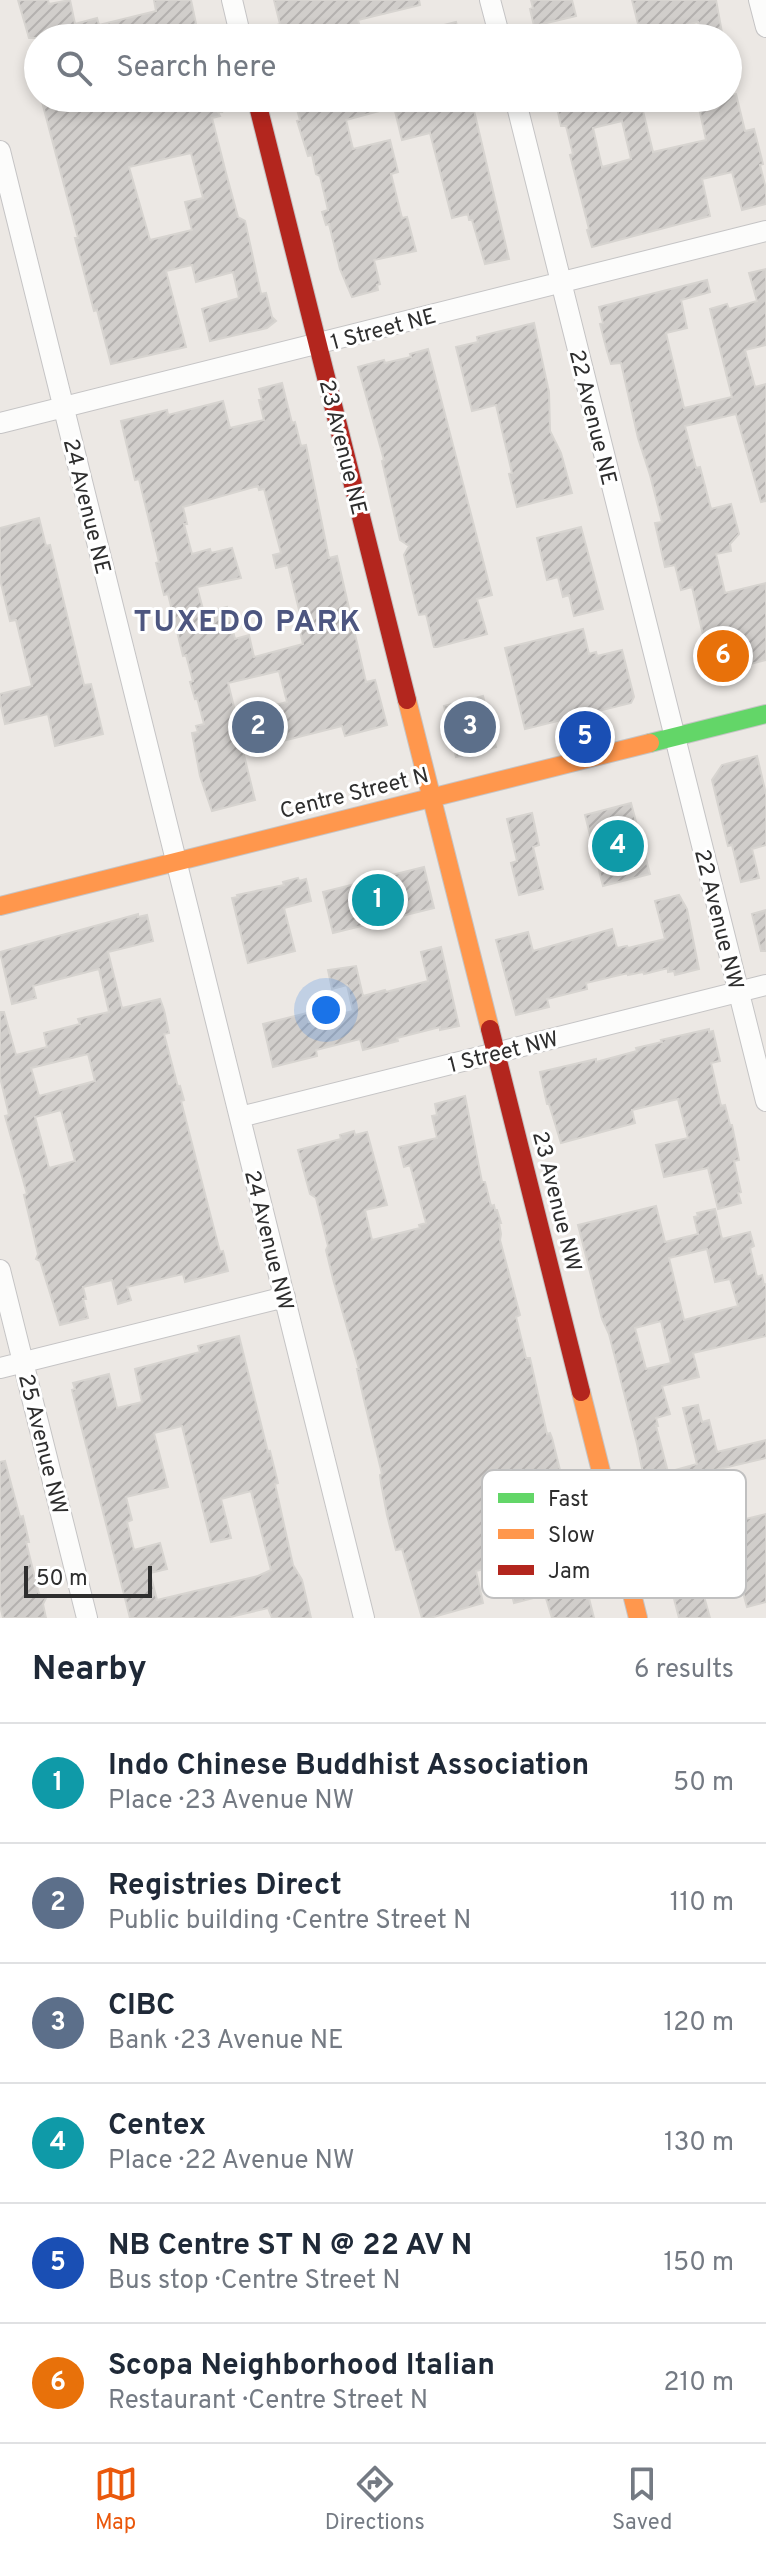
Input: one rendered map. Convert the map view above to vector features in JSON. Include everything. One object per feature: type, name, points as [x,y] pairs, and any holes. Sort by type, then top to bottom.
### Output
[{"type":"street","points":[[232,0],[238,24]]},
{"type":"street","points":[[490,0],[496,24]]},
{"type":"street","points":[[759,0],[766,27]]},
{"type":"street","name":"23 Avenue NE","points":[[260,112],[432,796]]},
{"type":"street","name":"22 Avenue NE","points":[[518,112],[674,737]]},
{"type":"street","name":"24 Avenue NE","points":[[0,151],[176,861]]},
{"type":"street","name":"1 Street NE","points":[[0,423],[766,231]]},
{"type":"street","name":"Centre Street N","points":[[0,906],[766,714]]},
{"type":"street","name":"22 Avenue NW","points":[[674,737],[766,1101]]},
{"type":"street","name":"23 Avenue NW","points":[[432,796],[601,1470]]},
{"type":"street","name":"24 Avenue NW","points":[[176,861],[364,1618]]},
{"type":"street","name":"1 Street NW","points":[[240,1117],[766,985]]},
{"type":"street","name":"25 Avenue NW","points":[[0,1270],[87,1618]]},
{"type":"street","points":[[0,1368],[285,1297]]},
{"type":"street","name":"23 Avenue NW","points":[[633,1598],[638,1618]]},
{"type":"building","points":[[18,0],[48,0],[49,4],[70,0],[75,24],[25,24]]},
{"type":"building","points":[[154,0],[191,0],[196,24],[103,24],[156,11]]},
{"type":"building","points":[[274,0],[419,0],[420,5],[358,20],[359,24],[280,24]]},
{"type":"building","points":[[531,0],[572,0],[576,16],[534,24],[530,9],[533,8]]},
{"type":"building","points":[[632,0],[716,0],[720,24],[698,22],[638,24]]},
{"type":"building","points":[[97,18],[99,24],[75,24]]},
{"type":"building","points":[[45,112],[218,112],[220,116],[212,118],[238,217],[245,221],[261,294],[266,293],[272,317],[276,321],[267,328],[210,341],[202,309],[239,298],[233,272],[196,282],[192,265],[166,271],[186,347],[111,364],[75,238],[78,238]],"holes":[[[191,153],[203,198],[185,202],[192,230],[150,240],[129,167]]]},
{"type":"building","points":[[298,112],[376,112],[346,120],[353,149],[390,140],[398,172],[391,174],[402,218],[407,217],[416,251],[374,260],[380,284],[377,285],[378,290],[352,297],[340,269],[329,224],[326,225],[322,212],[328,210],[320,176],[316,174],[312,155],[308,156],[297,121],[300,120]]},
{"type":"building","points":[[395,112],[474,112],[509,259],[485,264],[468,214],[452,218],[430,133],[402,140]]},
{"type":"building","points":[[558,112],[643,112],[653,152],[706,140],[700,112],[740,112],[745,131],[754,129],[763,164],[760,165],[766,204],[742,210],[732,172],[702,179],[710,216],[592,247],[566,126],[561,126]],"holes":[[[622,121],[631,159],[602,167],[593,128]]]},
{"type":"building","points":[[766,269],[766,345],[745,350],[755,387],[766,384],[766,501],[761,502],[736,414],[685,426],[711,509],[731,504],[739,534],[730,544],[731,551],[716,554],[725,593],[766,583],[766,660],[712,674],[692,587],[681,590],[675,565],[665,567],[655,523],[662,522],[621,363],[611,364],[600,324],[603,323],[599,307],[707,280],[710,292],[681,300],[687,328],[666,333],[684,408],[732,397],[710,309],[727,304],[729,309],[757,301],[749,273]]},
{"type":"building","points":[[534,323],[549,392],[550,431],[561,453],[572,493],[517,507],[496,405],[472,411],[456,347],[478,342],[477,337]]},
{"type":"building","points":[[428,349],[492,595],[477,599],[487,634],[437,647],[434,647],[426,614],[419,615],[417,608],[404,555],[409,546],[400,540],[384,460],[358,367],[411,357],[410,354]]},
{"type":"building","points":[[282,383],[292,423],[295,422],[301,446],[306,445],[329,558],[337,556],[366,682],[375,680],[387,725],[345,736],[342,726],[243,751],[255,800],[212,811],[200,776],[192,733],[198,732],[196,726],[204,724],[168,594],[164,595],[139,479],[135,480],[121,421],[167,410],[168,415],[223,401],[230,428],[264,420],[259,389]],"holes":[[[258,486],[259,490],[264,489],[281,553],[273,555],[276,568],[288,565],[301,618],[297,619],[303,644],[254,657],[249,635],[235,639],[227,607],[204,613],[197,587],[241,578],[232,548],[192,554],[183,507]],[[279,671],[287,702],[236,715],[228,683]]]},
{"type":"building","points":[[39,518],[46,546],[50,545],[84,685],[91,684],[103,734],[55,746],[48,714],[5,724],[0,702],[0,694],[32,686],[16,620],[10,621],[0,579],[0,528]]},
{"type":"building","points":[[581,527],[603,609],[574,616],[569,595],[563,597],[558,577],[547,580],[537,538]]},
{"type":"building","points":[[583,629],[589,654],[596,652],[597,656],[622,650],[634,697],[631,703],[525,729],[505,648]]},
{"type":"building","points":[[483,696],[496,747],[456,757],[444,706]]},
{"type":"building","points":[[757,756],[766,794],[766,845],[752,849],[759,878],[741,882],[732,845],[728,846],[712,780],[722,765]]},
{"type":"building","points":[[631,803],[650,874],[603,886],[585,815]]},
{"type":"building","points":[[532,813],[539,845],[533,847],[543,889],[519,895],[511,863],[517,861],[507,819]]},
{"type":"building","points":[[424,867],[434,908],[333,933],[323,892]]},
{"type":"building","points":[[298,878],[299,881],[306,879],[311,901],[284,908],[295,951],[248,963],[232,898],[284,885],[283,882]]},
{"type":"building","points":[[679,895],[687,909],[699,969],[675,975],[674,971],[668,972],[668,968],[586,983],[587,989],[547,999],[549,1007],[516,1015],[496,940],[528,932],[533,951],[612,929],[617,948],[665,939],[655,901]]},
{"type":"building","points":[[766,910],[766,951],[761,951],[752,914]]},
{"type":"building","points":[[138,914],[138,917],[147,915],[153,941],[108,952],[122,1008],[160,999],[169,1033],[164,1034],[184,1100],[181,1101],[220,1252],[223,1251],[228,1271],[185,1282],[183,1274],[127,1287],[131,1300],[118,1304],[112,1280],[83,1287],[88,1318],[60,1325],[40,1261],[36,1259],[38,1254],[24,1195],[27,1194],[5,1116],[9,1115],[0,1077],[0,1012],[4,1012],[16,1055],[47,1047],[44,1033],[80,1024],[78,1019],[109,1012],[99,969],[33,986],[36,998],[12,1004],[0,952]],"holes":[[[88,1054],[95,1081],[39,1096],[31,1068]],[[61,1110],[75,1161],[49,1168],[35,1117]]]},
{"type":"building","points":[[441,947],[459,1026],[440,1030],[440,1027],[363,1050],[360,1039],[316,1050],[317,1056],[273,1067],[263,1024],[307,1013],[309,1022],[353,1011],[347,985],[332,989],[328,970],[356,966],[363,996],[386,992],[428,981],[421,952]]},
{"type":"building","points":[[709,1029],[709,1032],[713,1031],[720,1061],[711,1063],[721,1106],[725,1105],[732,1125],[739,1160],[734,1161],[741,1203],[718,1209],[708,1168],[664,1177],[656,1145],[688,1138],[678,1099],[632,1110],[635,1123],[561,1143],[540,1072],[596,1059],[596,1062],[637,1051],[636,1048],[661,1040]]},
{"type":"building","points":[[465,1096],[482,1182],[485,1182],[491,1206],[494,1205],[497,1210],[501,1223],[500,1240],[520,1315],[516,1317],[526,1358],[530,1358],[547,1434],[550,1433],[552,1438],[560,1470],[482,1470],[482,1570],[476,1571],[483,1603],[422,1618],[402,1549],[396,1550],[359,1369],[333,1279],[316,1198],[310,1194],[298,1150],[341,1139],[340,1135],[354,1131],[355,1135],[367,1132],[387,1205],[365,1210],[372,1240],[420,1228],[419,1225],[426,1223],[410,1165],[404,1167],[399,1147],[437,1138],[432,1116],[437,1115],[435,1104]]},
{"type":"building","points":[[656,1206],[665,1242],[698,1234],[694,1217],[698,1216],[697,1213],[715,1209],[722,1239],[750,1232],[754,1246],[750,1248],[757,1277],[762,1275],[766,1284],[766,1336],[693,1353],[699,1377],[662,1386],[670,1414],[656,1418],[656,1426],[667,1470],[642,1470],[609,1334],[602,1319],[578,1225]],"holes":[[[707,1249],[715,1282],[730,1279],[738,1306],[684,1320],[669,1258]],[[661,1321],[671,1363],[646,1369],[635,1328]]]},
{"type":"building","points":[[239,1336],[278,1483],[275,1484],[293,1565],[302,1580],[311,1618],[272,1618],[268,1608],[226,1618],[130,1618],[72,1390],[75,1389],[73,1383],[109,1374],[117,1408],[142,1402],[135,1369],[200,1352],[198,1346]],"holes":[[[182,1426],[211,1542],[231,1538],[221,1499],[251,1491],[271,1570],[258,1576],[157,1600],[150,1573],[167,1569],[160,1543],[134,1550],[127,1522],[132,1520],[126,1497],[168,1487],[154,1433]]]},
{"type":"building","points":[[698,1405],[702,1422],[709,1420],[717,1452],[766,1440],[766,1458],[715,1470],[675,1470],[697,1464],[683,1408]]},
{"type":"building","points":[[5,1461],[20,1517],[23,1516],[38,1590],[40,1596],[46,1598],[43,1604],[46,1618],[3,1618],[0,1605],[0,1462]]},
{"type":"building","points":[[766,1514],[766,1602],[747,1607],[746,1519]]},
{"type":"building","points":[[513,1598],[533,1598],[514,1603]]},
{"type":"building","points":[[546,1598],[589,1598],[594,1618],[552,1618]]},
{"type":"building","points":[[674,1598],[704,1598],[710,1618],[679,1618]]},
{"type":"traffic: fast","points":[[650,743],[766,714]]},
{"type":"traffic: slow","points":[[407,700],[490,1029]]},
{"type":"traffic: slow","points":[[0,906],[650,743]]},
{"type":"traffic: slow","points":[[581,1392],[601,1470]]},
{"type":"traffic: slow","points":[[633,1598],[638,1618]]},
{"type":"traffic: jam","points":[[260,112],[407,700]]},
{"type":"traffic: jam","points":[[490,1029],[581,1392]]},
{"type":"place","name":"Scopa Neighborhood Italian","points":[[723,656]]},
{"type":"place","name":"Registries Direct","points":[[258,727]]},
{"type":"place","name":"CIBC","points":[[470,727]]},
{"type":"place","name":"NB Centre ST N @ 22 AV N","points":[[585,737]]},
{"type":"place","name":"Centex","points":[[618,846]]},
{"type":"place","name":"Indo Chinese Buddhist Association","points":[[378,900]]},
{"type":"district","name":"TUXEDO PARK","points":[[248,621]]}]
